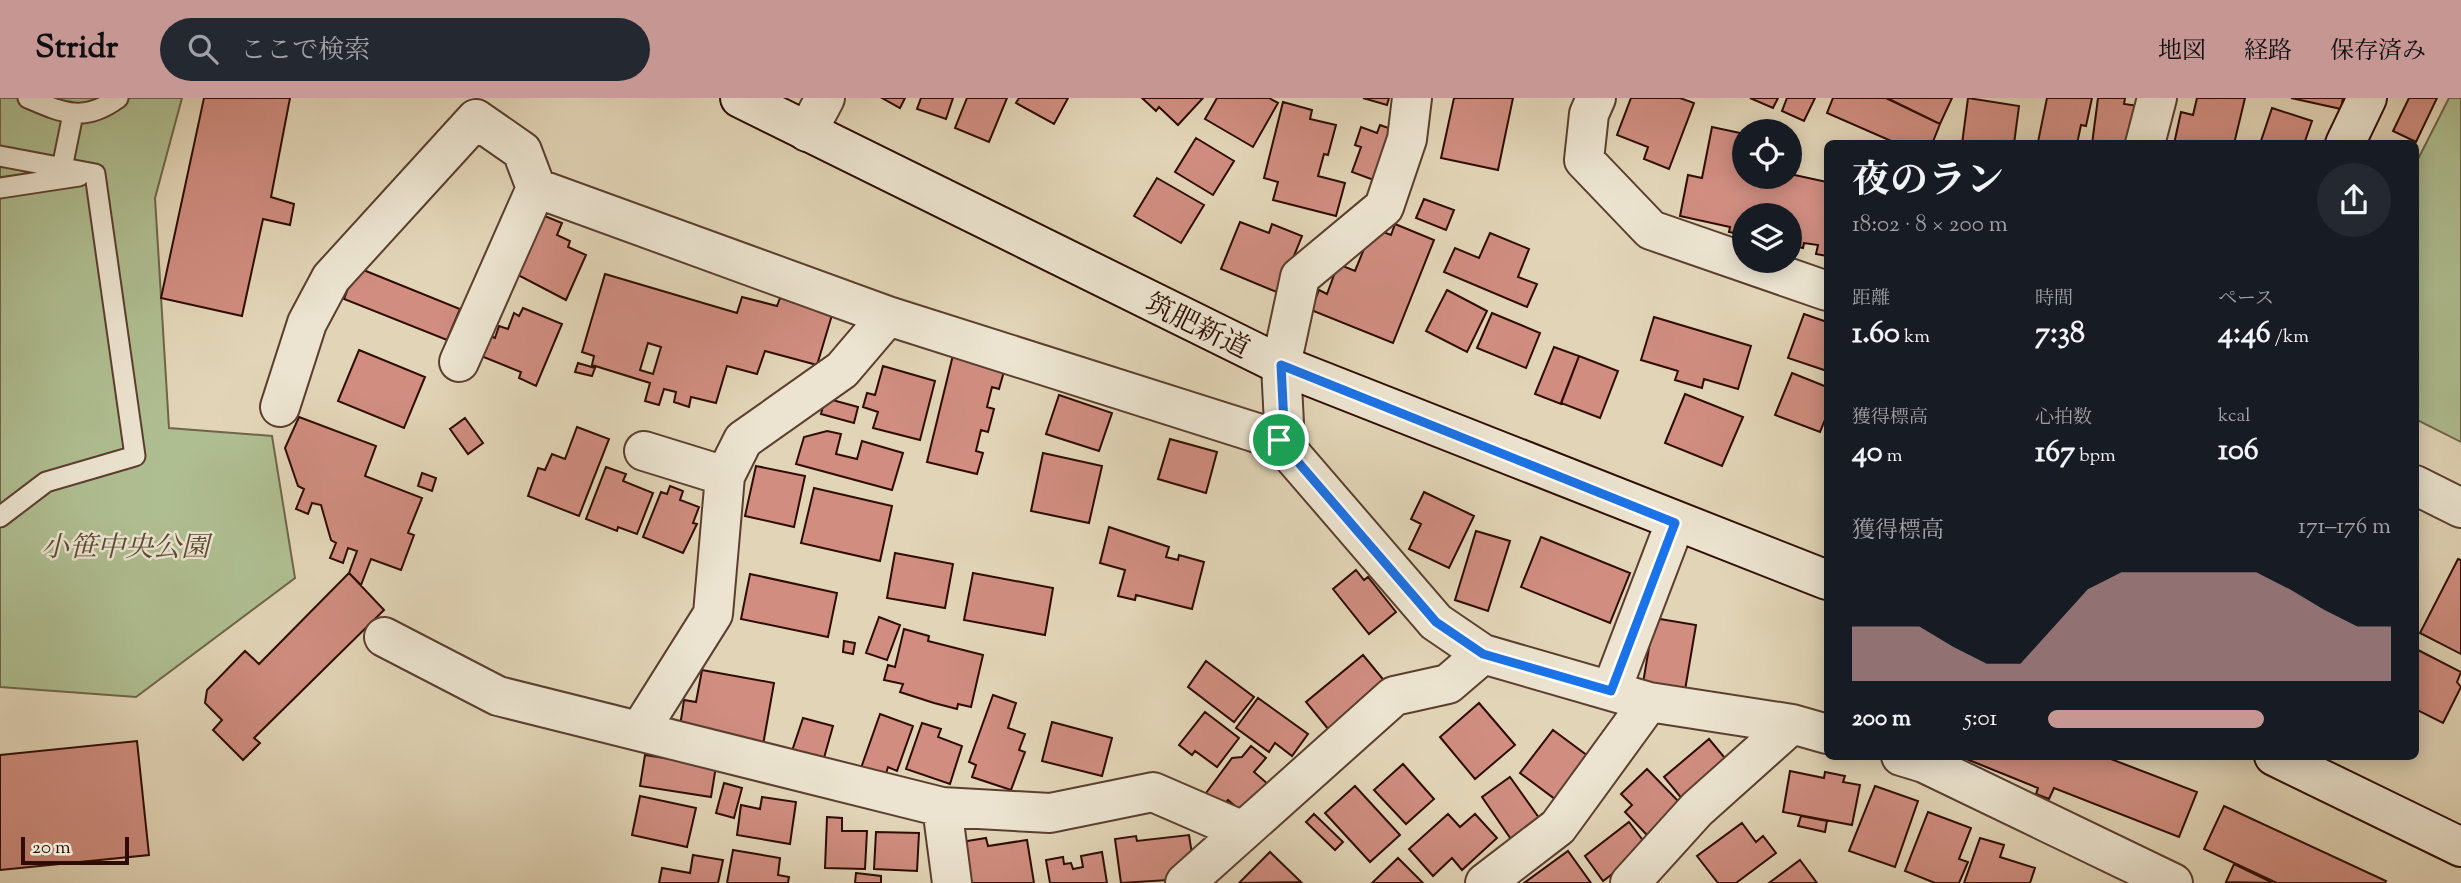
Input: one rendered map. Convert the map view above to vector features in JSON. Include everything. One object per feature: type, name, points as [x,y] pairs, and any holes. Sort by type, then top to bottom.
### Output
[{"type":"street","name":"筑肥新道","points":[[740,98],[1281,365],[1675,523],[1824,579]]},
{"type":"street","points":[[807,132],[825,98]]},
{"type":"street","points":[[1279,440],[1284,424],[1281,365],[1300,277],[1384,207],[1407,139],[1412,98]]},
{"type":"street","points":[[1595,98],[1589,114],[1584,160],[1651,230],[1824,290]]},
{"type":"street","points":[[2146,140],[2157,98]]},
{"type":"street","points":[[2347,140],[2367,98]]},
{"type":"street","points":[[280,407],[307,323],[331,278],[476,119],[522,151],[536,188],[459,362]]},
{"type":"street","points":[[536,188],[888,316],[1279,440],[1436,622],[1483,654],[1649,702],[1810,729]]},
{"type":"street","points":[[640,730],[713,614],[725,476],[743,440],[842,370],[888,316]]},
{"type":"street","points":[[644,451],[725,476]]},
{"type":"street","points":[[2419,487],[2461,508]]},
{"type":"street","points":[[1611,691],[1675,523]]},
{"type":"street","points":[[384,637],[498,696],[942,807],[1050,813],[1153,792],[1243,831]]},
{"type":"street","points":[[1185,883],[1394,696],[1448,684],[1483,654]]},
{"type":"street","points":[[1485,883],[1558,827],[1649,702]]},
{"type":"street","points":[[1630,883],[1697,809],[1810,729]]},
{"type":"street","points":[[1914,760],[2173,883]]},
{"type":"street","points":[[2282,760],[2461,847]]},
{"type":"street","points":[[942,807],[952,883]]},
{"type":"lane","points":[[28,98],[73,114],[100,111],[118,98]]},
{"type":"lane","points":[[62,168],[73,114]]},
{"type":"lane","points":[[0,156],[95,174]]},
{"type":"lane","points":[[0,188],[95,174]]},
{"type":"lane","points":[[0,517],[46,482],[135,456],[95,174]]},
{"type":"green space","name":"小笹中央公園","points":[[0,98],[182,98],[155,198],[169,428],[272,436],[295,578],[136,697],[0,687]]},
{"type":"green space","points":[[2449,98],[2461,98],[2461,442],[2419,421],[2419,157]]},
{"type":"building","points":[[204,98],[290,98],[271,197],[294,204],[290,225],[263,219],[242,316],[161,298]]},
{"type":"building","points":[[882,98],[905,98],[900,108]]},
{"type":"building","points":[[921,98],[953,98],[946,119],[917,109]]},
{"type":"building","points":[[967,98],[1007,98],[989,142],[955,128]]},
{"type":"building","points":[[1019,98],[1068,98],[1054,124],[1016,103]]},
{"type":"building","points":[[1142,98],[1203,98],[1178,125],[1159,107],[1156,111]]},
{"type":"building","points":[[1217,98],[1269,98],[1278,103],[1253,147],[1205,119]]},
{"type":"building","points":[[1363,98],[1389,98],[1387,105]]},
{"type":"building","points":[[1454,98],[1513,98],[1498,170],[1441,158]]},
{"type":"building","points":[[1631,98],[1680,98],[1694,103],[1669,169],[1644,159],[1648,147],[1617,135]]},
{"type":"building","points":[[1750,98],[1778,98],[1773,108]]},
{"type":"building","points":[[1787,98],[1815,98],[1804,121],[1782,111]]},
{"type":"building","points":[[1833,98],[1886,98],[1940,124],[1934,140],[1889,140],[1827,113]]},
{"type":"building","points":[[1887,98],[1952,98],[1940,124]]},
{"type":"building","points":[[1968,98],[2019,106],[2015,140],[1963,140]]},
{"type":"building","points":[[2047,98],[2092,98],[2086,126],[2081,125],[2078,140],[2038,140]]},
{"type":"building","points":[[2098,98],[2125,98],[2124,104],[2139,106],[2135,140],[2093,140]]},
{"type":"building","points":[[2197,98],[2245,98],[2235,140],[2175,140],[2181,112],[2193,115]]},
{"type":"building","points":[[2291,98],[2343,98],[2341,109]]},
{"type":"building","points":[[2409,98],[2437,98],[2417,140],[2393,131]]},
{"type":"building","points":[[1283,102],[1312,110],[1310,119],[1336,125],[1328,155],[1324,154],[1318,176],[1345,183],[1336,216],[1273,200],[1278,182],[1264,178]]},
{"type":"building","points":[[2272,108],[2312,121],[2305,140],[2261,140]]},
{"type":"building","points":[[1380,125],[1397,131],[1379,182],[1352,172],[1361,147],[1355,145],[1361,127],[1377,133]]},
{"type":"building","points":[[1712,127],[1732,131],[1732,189],[1802,189],[1802,177],[1824,181],[1824,255],[1816,254],[1818,245],[1804,243],[1802,248],[1802,203],[1732,203],[1732,233],[1729,232],[1730,227],[1680,216],[1688,175],[1702,178]]},
{"type":"building","points":[[1196,138],[1234,161],[1213,195],[1175,172]]},
{"type":"building","points":[[1157,178],[1204,205],[1181,243],[1134,216]]},
{"type":"building","points":[[1424,199],[1454,210],[1446,230],[1416,218]]},
{"type":"building","points":[[535,212],[562,223],[557,235],[570,241],[568,247],[586,255],[566,300],[518,275]]},
{"type":"building","points":[[1240,222],[1269,233],[1272,224],[1302,236],[1279,293],[1221,269]]},
{"type":"building","points":[[1395,224],[1434,240],[1393,343],[1311,310],[1319,290],[1327,294],[1338,264],[1355,271],[1368,239],[1373,241],[1378,230],[1391,235]]},
{"type":"building","points":[[1490,233],[1529,249],[1518,277],[1537,284],[1527,307],[1444,272],[1455,248],[1479,258]]},
{"type":"building","points":[[356,267],[460,309],[447,340],[344,299]]},
{"type":"building","points":[[605,274],[737,313],[742,297],[777,306],[780,298],[832,315],[817,365],[765,351],[757,374],[727,366],[716,403],[691,397],[689,407],[674,402],[676,392],[664,389],[659,405],[645,401],[650,383],[592,365],[594,356],[582,352]],"holes":[[[648,343],[661,347],[653,374],[640,370]]]},
{"type":"building","points":[[1447,290],[1487,311],[1467,352],[1426,331]]},
{"type":"building","points":[[523,308],[562,324],[536,386],[519,378],[521,372],[481,356],[490,336],[495,338],[499,326],[508,329],[514,313],[519,316]]},
{"type":"building","points":[[1492,313],[1540,333],[1526,368],[1477,348]]},
{"type":"building","points":[[1804,314],[1824,321],[1824,370],[1788,358]]},
{"type":"building","points":[[1654,317],[1751,346],[1738,389],[1704,379],[1702,388],[1675,380],[1678,371],[1641,360]]},
{"type":"building","points":[[1554,347],[1579,356],[1561,404],[1535,394]]},
{"type":"building","points":[[359,350],[425,377],[404,428],[338,401]]},
{"type":"building","points":[[953,355],[1005,368],[999,389],[992,387],[987,407],[994,409],[988,432],[981,430],[976,451],[983,453],[977,474],[927,462]]},
{"type":"building","points":[[1579,356],[1618,371],[1600,418],[1561,403]]},
{"type":"building","points":[[578,363],[595,368],[592,376],[575,372]]},
{"type":"building","points":[[883,366],[935,381],[920,440],[873,428],[878,412],[863,407],[867,393],[875,395]]},
{"type":"building","points":[[1792,373],[1824,386],[1824,422],[1820,432],[1775,415]]},
{"type":"building","points":[[1685,394],[1743,417],[1722,466],[1665,443]]},
{"type":"building","points":[[1059,395],[1112,413],[1099,451],[1046,434]]},
{"type":"building","points":[[825,398],[858,407],[854,423],[821,414]]},
{"type":"building","points":[[299,417],[376,446],[365,476],[422,498],[408,533],[414,535],[401,570],[371,559],[361,585],[349,573],[357,551],[348,548],[343,563],[330,558],[336,543],[331,540],[321,505],[312,503],[308,514],[296,509],[304,489],[298,486],[285,448]]},
{"type":"building","points":[[465,418],[483,443],[468,454],[450,429]]},
{"type":"building","points":[[577,427],[609,439],[579,516],[528,496],[538,468],[545,470],[552,454],[565,459]]},
{"type":"building","points":[[827,431],[841,434],[836,454],[857,459],[862,441],[903,453],[892,490],[796,464],[804,437]]},
{"type":"building","points":[[1170,439],[1217,452],[1206,493],[1158,479]]},
{"type":"building","points":[[1043,453],[1102,466],[1089,523],[1031,511]]},
{"type":"building","points":[[756,466],[805,476],[794,527],[745,516]]},
{"type":"building","points":[[606,467],[626,474],[623,481],[653,493],[637,534],[618,527],[617,531],[586,519]]},
{"type":"building","points":[[422,473],[436,478],[432,491],[418,486]]},
{"type":"building","points":[[670,486],[683,491],[680,500],[699,507],[693,523],[697,524],[683,553],[643,537],[661,492],[667,494]]},
{"type":"building","points":[[814,488],[892,506],[880,561],[801,543]]},
{"type":"building","points":[[1424,492],[1474,516],[1449,568],[1409,549],[1421,524],[1411,519]]},
{"type":"building","points":[[1109,527],[1169,547],[1166,557],[1178,560],[1179,555],[1204,562],[1192,609],[1136,595],[1135,600],[1118,596],[1125,570],[1100,563]]},
{"type":"building","points":[[1476,531],[1510,541],[1488,611],[1455,600]]},
{"type":"building","points":[[1541,537],[1630,573],[1610,623],[1521,587]]},
{"type":"building","points":[[895,553],[953,564],[945,608],[887,598]]},
{"type":"building","points":[[2458,559],[2461,560],[2461,654],[2420,633]]},
{"type":"building","points":[[1356,570],[1364,580],[1368,577],[1396,612],[1369,634],[1333,589]]},
{"type":"building","points":[[349,573],[384,610],[254,738],[260,743],[243,760],[213,730],[222,720],[205,703],[207,690],[245,651],[259,664]]},
{"type":"building","points":[[973,573],[1053,588],[1045,635],[964,620]]},
{"type":"building","points":[[750,574],[837,593],[828,637],[741,619]]},
{"type":"building","points":[[879,617],[900,625],[887,660],[866,653]]},
{"type":"building","points":[[1654,618],[1696,625],[1684,696],[1642,689]]},
{"type":"building","points":[[904,629],[929,636],[928,641],[983,655],[971,707],[958,704],[957,709],[934,703],[900,692],[903,684],[884,680],[888,665],[895,667]]},
{"type":"building","points":[[844,641],[855,643],[853,654],[843,652]]},
{"type":"building","points":[[2419,651],[2461,672],[2457,682],[2461,687],[2443,723],[2419,711]]},
{"type":"building","points":[[1363,655],[1387,684],[1329,730],[1306,702]]},
{"type":"building","points":[[1206,661],[1254,697],[1234,722],[1188,687]]},
{"type":"building","points":[[702,670],[774,683],[763,745],[679,733],[684,700],[696,702]]},
{"type":"building","points":[[993,695],[1016,703],[1008,728],[1025,734],[1019,750],[1025,752],[1011,790],[972,777],[976,765],[969,762]]},
{"type":"building","points":[[1258,698],[1308,734],[1292,756],[1275,743],[1269,752],[1236,728]]},
{"type":"building","points":[[1479,703],[1515,745],[1475,779],[1440,737]]},
{"type":"building","points":[[1205,712],[1239,738],[1217,767],[1195,751],[1192,755],[1179,745]]},
{"type":"building","points":[[880,714],[913,726],[897,771],[888,767],[885,777],[861,768]]},
{"type":"building","points":[[803,718],[833,726],[820,772],[788,763]]},
{"type":"building","points":[[1052,722],[1112,738],[1102,776],[1042,761]]},
{"type":"building","points":[[922,723],[941,729],[938,737],[962,746],[950,784],[906,769]]},
{"type":"building","points":[[1553,730],[1596,762],[1563,805],[1520,773]]},
{"type":"building","points":[[1709,739],[1734,769],[1688,806],[1664,777]]},
{"type":"building","points":[[137,741],[149,855],[0,870],[0,755]]},
{"type":"building","points":[[1251,746],[1266,758],[1254,772],[1269,785],[1242,812],[1228,800],[1222,807],[1206,793],[1232,758],[1242,757]]},
{"type":"building","points":[[645,755],[716,766],[711,797],[640,786]]},
{"type":"building","points":[[1969,760],[2113,760],[2197,792],[2179,837],[2054,788],[2049,799],[2036,794],[2038,788]]},
{"type":"building","points":[[1403,764],[1434,799],[1406,824],[1374,790]]},
{"type":"building","points":[[1647,769],[1680,803],[1647,835],[1625,812],[1632,805],[1621,794]]},
{"type":"building","points":[[1790,771],[1824,778],[1825,772],[1845,776],[1843,782],[1860,785],[1852,825],[1783,812]]},
{"type":"building","points":[[1510,777],[1542,822],[1513,842],[1482,797]]},
{"type":"building","points":[[724,783],[742,788],[734,818],[716,813]]},
{"type":"building","points":[[1355,786],[1400,835],[1370,862],[1325,813]]},
{"type":"building","points":[[1875,786],[1918,801],[1895,867],[1849,851]]},
{"type":"building","points":[[640,796],[696,808],[687,847],[632,835]]},
{"type":"building","points":[[762,797],[796,802],[790,844],[737,835],[741,805],[760,809]]},
{"type":"building","points":[[2224,806],[2386,881],[2277,883],[2204,849]]},
{"type":"building","points":[[1928,812],[1971,828],[1959,859],[1968,862],[1959,883],[1935,883],[1905,871]]},
{"type":"building","points":[[1314,814],[1343,842],[1335,850],[1306,822]]},
{"type":"building","points":[[1448,814],[1460,827],[1475,814],[1497,838],[1462,870],[1452,858],[1433,876],[1409,849]]},
{"type":"building","points":[[1801,816],[1827,821],[1825,832],[1798,826]]},
{"type":"building","points":[[827,817],[842,818],[842,831],[867,831],[865,869],[825,868]]},
{"type":"building","points":[[1629,822],[1648,847],[1603,881],[1585,856]]},
{"type":"building","points":[[1742,823],[1756,842],[1763,836],[1776,853],[1736,883],[1718,883],[1697,856]]},
{"type":"building","points":[[876,832],[919,833],[917,871],[874,869]]},
{"type":"building","points":[[1189,835],[1193,861],[1184,879],[1121,883],[1115,839],[1136,836],[1137,841]]},
{"type":"building","points":[[986,838],[988,846],[1027,840],[1034,883],[968,883],[961,842]]},
{"type":"building","points":[[1980,838],[2004,845],[2000,857],[2035,868],[2030,883],[1964,883]]},
{"type":"building","points":[[733,850],[780,858],[778,875],[789,877],[788,883],[727,883]]},
{"type":"building","points":[[1568,851],[1591,883],[1524,883]]},
{"type":"building","points":[[1102,852],[1107,883],[1050,883],[1046,860],[1063,857],[1064,864],[1071,863],[1073,869],[1083,867],[1081,856]]},
{"type":"building","points":[[1270,852],[1301,882],[1239,883]]},
{"type":"building","points":[[693,855],[723,860],[718,883],[659,883],[662,868],[690,873]]},
{"type":"building","points":[[1398,858],[1423,883],[1372,883]]},
{"type":"building","points":[[1800,860],[1817,883],[1769,883]]},
{"type":"building","points":[[2234,864],[2273,883],[2226,882]]},
{"type":"building","points":[[856,873],[881,876],[881,883],[855,883]]},
{"type":"route","points":[[1281,365],[1675,523],[1611,691],[1483,654],[1436,622],[1279,440],[1284,424],[1281,365]]}]
